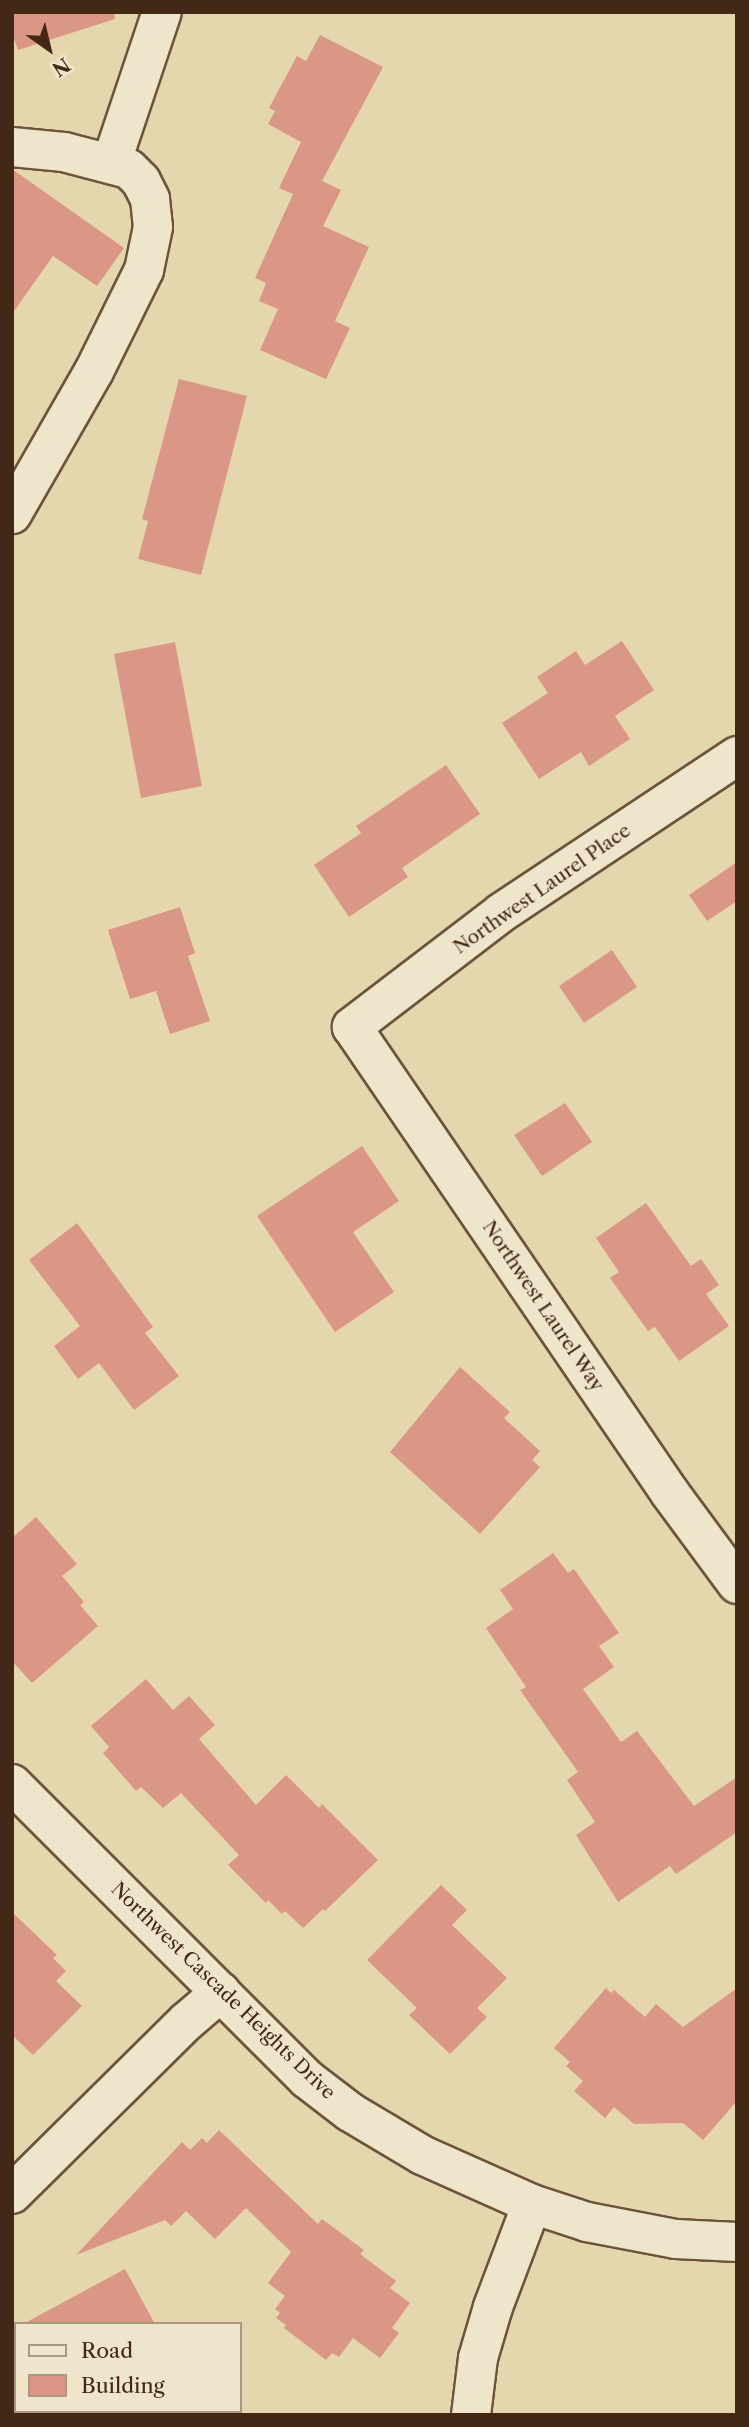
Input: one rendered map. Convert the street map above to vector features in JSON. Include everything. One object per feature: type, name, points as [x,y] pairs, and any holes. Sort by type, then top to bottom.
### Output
[{"type":"street","points":[[111,164],[162,12]]},
{"type":"street","points":[[12,147],[64,152],[129,169],[141,180],[150,199],[153,228],[144,270],[94,371],[12,514]]},
{"type":"street","name":"Northwest Laurel Place","points":[[352,1027],[501,913],[737,756]]},
{"type":"street","name":"Northwest Laurel Way","points":[[352,1027],[662,1482],[737,1584]]},
{"type":"street","name":"Northwest Cascade Heights Drive","points":[[12,1784],[307,2079],[349,2112],[422,2155],[532,2204],[587,2222],[676,2239],[737,2242]]},
{"type":"street","points":[[12,2194],[186,2021],[220,1992]]},
{"type":"street","points":[[471,2415],[478,2358],[493,2306],[532,2204]]},
{"type":"building","points":[[12,12],[114,12],[115,19],[18,50],[12,33]]},
{"type":"building","points":[[320,35],[383,67],[322,181],[341,190],[323,226],[369,247],[335,321],[350,328],[326,379],[260,350],[278,309],[259,301],[266,283],[255,278],[293,194],[279,188],[301,142],[268,124],[275,111],[269,108],[297,56],[306,61]]},
{"type":"building","points":[[12,169],[124,248],[97,286],[53,256],[12,314]]},
{"type":"building","points":[[179,379],[247,396],[201,575],[138,559],[148,521],[142,519]]},
{"type":"building","points":[[622,641],[654,690],[615,716],[630,739],[589,766],[581,752],[539,779],[502,723],[548,693],[537,677],[576,651],[585,665]]},
{"type":"building","points":[[175,642],[202,786],[141,798],[114,654]]},
{"type":"building","points":[[446,765],[480,814],[402,868],[408,877],[349,917],[314,865],[361,833],[356,826]]},
{"type":"building","points":[[737,862],[737,901],[707,921],[689,895]]},
{"type":"building","points":[[180,907],[195,953],[188,956],[210,1021],[170,1034],[156,991],[130,999],[108,930]]},
{"type":"building","points":[[612,950],[637,987],[584,1023],[559,986]]},
{"type":"building","points":[[565,1103],[592,1142],[542,1176],[514,1135]]},
{"type":"building","points":[[362,1146],[399,1201],[353,1232],[394,1292],[335,1332],[257,1216]]},
{"type":"building","points":[[646,1203],[691,1266],[701,1259],[719,1285],[706,1294],[729,1326],[679,1361],[655,1327],[648,1331],[610,1278],[619,1272],[596,1238]]},
{"type":"building","points":[[77,1223],[153,1327],[145,1333],[179,1376],[134,1410],[99,1363],[78,1379],[54,1346],[80,1326],[29,1260]]},
{"type":"building","points":[[460,1367],[510,1412],[504,1418],[540,1451],[532,1460],[540,1467],[480,1534],[390,1452]]},
{"type":"building","points":[[36,1517],[77,1564],[62,1576],[84,1602],[80,1605],[98,1626],[32,1683],[12,1661],[12,1538]]},
{"type":"building","points":[[553,1553],[568,1573],[574,1569],[619,1633],[599,1646],[614,1667],[583,1689],[621,1742],[637,1731],[694,1806],[737,1777],[737,1832],[676,1874],[670,1866],[618,1902],[576,1835],[595,1822],[567,1780],[578,1772],[520,1690],[526,1687],[486,1628],[513,1609],[500,1590]]},
{"type":"building","points":[[146,1679],[173,1710],[189,1696],[215,1725],[199,1739],[256,1805],[286,1775],[319,1808],[322,1804],[378,1860],[325,1911],[323,1909],[303,1928],[285,1911],[282,1914],[268,1900],[266,1903],[228,1865],[239,1855],[181,1793],[163,1808],[141,1787],[136,1791],[103,1753],[109,1747],[91,1726]]},
{"type":"building","points":[[441,1885],[467,1910],[452,1925],[507,1978],[477,2008],[487,2017],[450,2054],[409,2015],[417,2008],[367,1960]]},
{"type":"building","points":[[12,1912],[57,1955],[53,1958],[66,1971],[56,1981],[82,2006],[33,2055],[12,2035]]},
{"type":"building","points":[[606,1988],[611,1993],[614,1990],[645,2017],[656,2004],[683,2027],[737,1988],[737,2101],[703,2140],[683,2123],[634,2124],[614,2107],[605,2118],[574,2091],[583,2081],[566,2066],[570,2062],[554,2048]]},
{"type":"building","points":[[219,2130],[318,2224],[322,2219],[364,2250],[360,2254],[396,2281],[390,2288],[410,2303],[392,2328],[399,2333],[380,2358],[353,2338],[339,2357],[332,2353],[326,2360],[284,2328],[286,2325],[276,2318],[280,2313],[275,2309],[285,2296],[268,2283],[291,2252],[246,2208],[215,2239],[186,2211],[171,2226],[165,2220],[76,2255],[182,2142],[190,2150],[202,2138],[207,2143]]},
{"type":"building","points":[[125,2269],[154,2322],[27,2322]]}]
